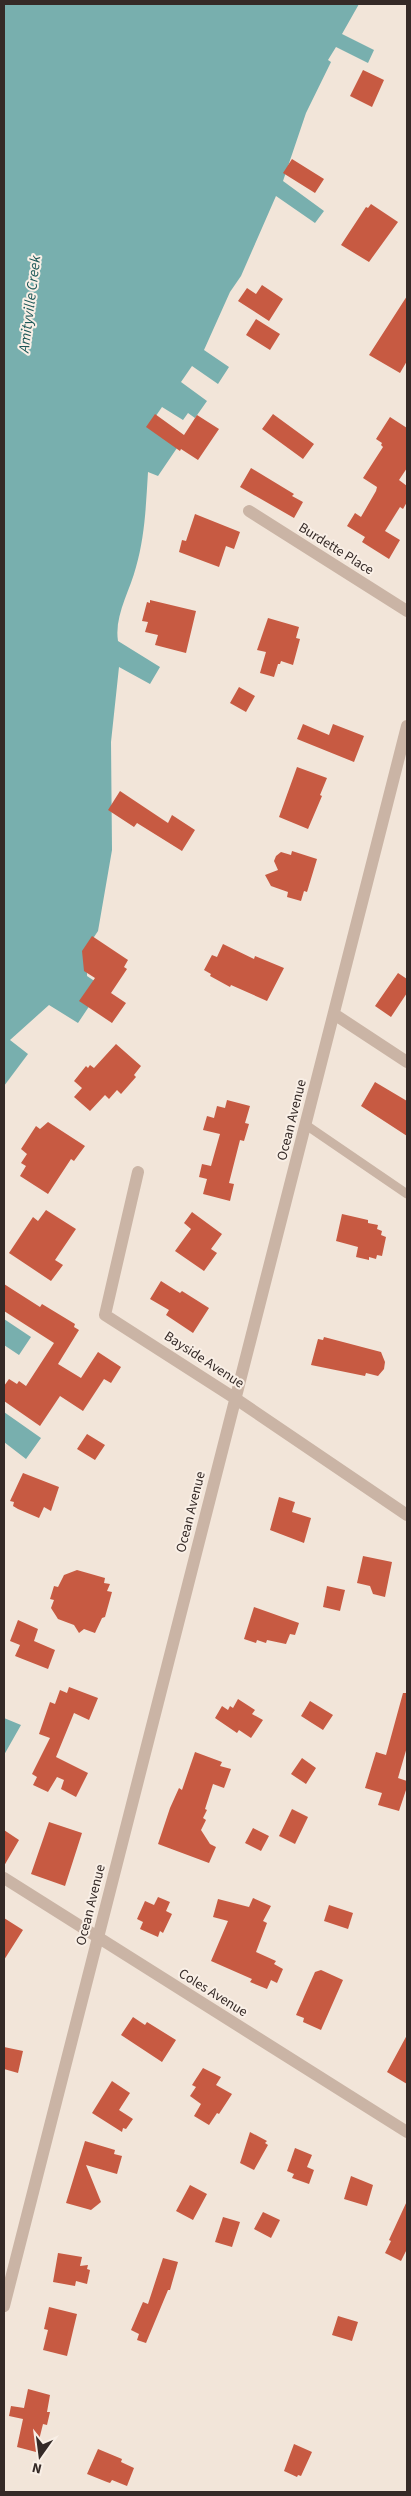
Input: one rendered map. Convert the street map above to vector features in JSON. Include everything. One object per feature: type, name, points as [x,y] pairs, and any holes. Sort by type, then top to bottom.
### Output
[{"type":"street","name":"Burdette Place","points":[[249,511],[407,612]]},
{"type":"street","name":"Ocean Avenue","points":[[4,2306],[407,726]]},
{"type":"street","points":[[334,1014],[407,1062]]},
{"type":"street","name":"Bayside Avenue","points":[[138,1172],[106,1315],[236,1398],[407,1515]]},
{"type":"street","name":"Coles Avenue","points":[[4,1878],[407,2132]]},
{"type":"lane","points":[[306,1125],[407,1194]]},
{"type":"water","name":"Amityville Creek","points":[[4,4],[359,4],[342,34],[374,50],[368,63],[336,47],[328,60],[331,62],[306,113],[283,181],[324,211],[315,223],[276,196],[241,276],[230,292],[204,350],[229,367],[218,384],[192,366],[181,382],[207,401],[195,418],[188,413],[183,420],[162,407],[149,426],[179,445],[158,476],[148,472],[145,520],[139,555],[120,613],[117,632],[118,641],[160,667],[150,684],[119,667],[111,742],[112,850],[98,931],[88,946],[87,976],[96,982],[90,1005],[78,1023],[49,1005],[10,1040],[28,1054],[4,1086]]},
{"type":"water","points":[[4,1319],[31,1337],[19,1355],[4,1345]]},
{"type":"water","points":[[4,1412],[41,1438],[26,1459],[4,1442]]},
{"type":"water","points":[[4,1718],[21,1725],[4,1755]]},
{"type":"building","points":[[363,70],[384,80],[372,107],[350,96]]},
{"type":"building","points":[[292,159],[324,179],[315,193],[283,173]]},
{"type":"building","points":[[371,204],[398,222],[369,262],[341,245],[366,207],[368,208]]},
{"type":"building","points":[[262,285],[283,299],[269,321],[238,301],[247,288],[256,294]]},
{"type":"building","points":[[407,296],[407,361],[400,373],[369,355]]},
{"type":"building","points":[[256,319],[280,334],[270,350],[246,335]]},
{"type":"building","points":[[155,414],[184,435],[197,415],[219,429],[198,460],[181,449],[180,451],[146,427]]},
{"type":"building","points":[[273,414],[314,444],[303,459],[262,429]]},
{"type":"building","points":[[390,417],[407,428],[407,468],[399,480],[407,486],[407,502],[403,509],[400,507],[385,531],[400,540],[389,559],[362,542],[365,537],[347,526],[355,513],[361,517],[376,491],[377,487],[363,478],[383,447],[382,443],[376,439]]},
{"type":"building","points":[[251,468],[294,494],[292,496],[303,502],[294,518],[240,487]]},
{"type":"building","points":[[195,514],[240,532],[234,549],[226,546],[219,567],[179,552],[182,540],[186,541]]},
{"type":"building","points":[[150,600],[196,611],[186,653],[155,645],[158,635],[145,632],[148,622],[142,621],[147,602],[150,603]]},
{"type":"building","points":[[268,618],[299,627],[296,638],[300,639],[293,665],[281,661],[278,664],[274,677],[260,673],[266,652],[257,650]]},
{"type":"building","points":[[239,687],[255,696],[246,712],[230,703]]},
{"type":"building","points":[[303,724],[329,735],[333,724],[364,736],[354,762],[297,739]]},
{"type":"building","points":[[297,767],[327,778],[320,795],[322,796],[308,829],[279,817]]},
{"type":"building","points":[[120,791],[168,823],[172,815],[195,830],[182,851],[137,823],[134,827],[108,810]]},
{"type":"building","points":[[292,851],[317,859],[307,892],[304,891],[301,901],[287,897],[288,892],[271,886],[265,875],[278,870],[274,861],[276,856],[281,852],[291,855]]},
{"type":"building","points":[[92,936],[128,960],[124,967],[127,969],[111,993],[126,1003],[112,1023],[79,1001],[95,978],[84,971],[82,951]]},
{"type":"building","points":[[223,944],[254,959],[255,956],[284,968],[267,1001],[231,985],[230,987],[210,976],[211,974],[204,970],[212,955],[217,957]]},
{"type":"building","points":[[398,973],[407,979],[407,993],[391,1017],[375,1006]]},
{"type":"building","points":[[116,1044],[141,1066],[134,1075],[136,1077],[121,1094],[117,1090],[109,1099],[105,1095],[90,1111],[74,1097],[82,1088],[74,1081],[86,1066],[88,1068],[90,1065],[94,1068]]},
{"type":"building","points":[[375,1082],[407,1101],[407,1136],[361,1106]]},
{"type":"building","points":[[227,1100],[250,1106],[245,1123],[249,1124],[244,1141],[240,1140],[229,1183],[234,1184],[230,1201],[203,1194],[207,1179],[199,1177],[202,1164],[211,1166],[220,1134],[203,1130],[207,1116],[214,1118],[217,1106],[225,1108]]},
{"type":"building","points":[[48,1122],[85,1146],[74,1161],[71,1159],[48,1194],[20,1176],[26,1166],[21,1163],[27,1154],[21,1149],[36,1126],[40,1129]]},
{"type":"building","points":[[46,1210],[76,1229],[55,1260],[63,1265],[51,1281],[9,1253],[33,1217],[38,1221]]},
{"type":"building","points":[[192,1212],[222,1234],[211,1249],[217,1253],[204,1271],[175,1251],[191,1229],[184,1223]]},
{"type":"building","points":[[342,1214],[368,1220],[368,1223],[378,1225],[377,1229],[382,1231],[381,1235],[386,1237],[382,1256],[377,1255],[376,1259],[369,1257],[369,1260],[356,1257],[358,1247],[336,1241]]},
{"type":"building","points":[[161,1281],[180,1293],[182,1291],[209,1308],[193,1333],[166,1315],[169,1310],[150,1299]]},
{"type":"building","points":[[4,1284],[40,1307],[42,1304],[75,1324],[74,1327],[79,1330],[58,1364],[81,1378],[98,1352],[121,1367],[111,1383],[104,1379],[83,1411],[60,1396],[40,1426],[4,1401],[4,1386],[9,1379],[17,1384],[19,1381],[26,1386],[54,1343],[4,1311]]},
{"type":"building","points":[[324,1337],[381,1352],[385,1362],[384,1369],[378,1376],[366,1373],[365,1376],[311,1365],[318,1339],[323,1340]]},
{"type":"building","points":[[87,1434],[105,1445],[95,1460],[77,1449]]},
{"type":"building","points":[[23,1473],[59,1487],[51,1511],[44,1507],[39,1518],[18,1509],[13,1506],[14,1502],[10,1501]]},
{"type":"building","points":[[279,1497],[295,1502],[292,1512],[311,1518],[304,1543],[270,1530]]},
{"type":"building","points":[[363,1556],[392,1562],[385,1597],[373,1594],[370,1586],[357,1583]]},
{"type":"building","points":[[77,1570],[105,1578],[104,1583],[110,1584],[107,1591],[112,1592],[105,1617],[102,1618],[95,1633],[84,1629],[79,1633],[74,1625],[58,1619],[51,1608],[54,1600],[50,1599],[54,1586],[58,1587],[64,1575]]},
{"type":"building","points":[[327,1586],[345,1590],[340,1611],[323,1607]]},
{"type":"building","points":[[254,1607],[299,1623],[295,1635],[290,1634],[286,1644],[267,1640],[266,1643],[257,1640],[256,1643],[244,1639]]},
{"type":"building","points":[[18,1620],[38,1629],[34,1641],[55,1650],[48,1669],[15,1656],[20,1645],[10,1641]]},
{"type":"building","points":[[69,1687],[98,1698],[89,1720],[74,1713],[56,1757],[88,1773],[76,1797],[61,1789],[64,1780],[57,1777],[48,1792],[33,1785],[37,1777],[32,1774],[50,1738],[39,1734],[50,1702],[55,1704],[60,1690],[67,1693]]},
{"type":"building","points":[[403,1693],[407,1693],[407,1747],[398,1778],[407,1781],[407,1787],[399,1811],[378,1805],[382,1793],[365,1788],[376,1752],[386,1755]]},
{"type":"building","points":[[238,1699],[255,1710],[252,1714],[263,1720],[251,1738],[239,1730],[237,1733],[215,1718],[222,1706],[228,1710],[230,1706],[233,1708]]},
{"type":"building","points":[[310,1701],[333,1715],[323,1730],[301,1716]]},
{"type":"building","points":[[195,1752],[222,1762],[220,1766],[231,1769],[224,1788],[213,1784],[205,1809],[207,1810],[203,1818],[206,1820],[201,1830],[210,1844],[216,1847],[209,1863],[158,1844],[170,1808],[179,1788],[182,1790]]},
{"type":"building","points":[[302,1758],[316,1768],[306,1784],[291,1774]]},
{"type":"building","points":[[292,1809],[308,1817],[295,1844],[279,1836]]},
{"type":"building","points":[[49,1822],[82,1833],[65,1886],[31,1874]]},
{"type":"building","points":[[253,1828],[269,1836],[261,1851],[245,1843]]},
{"type":"building","points":[[4,1830],[19,1840],[4,1866]]},
{"type":"building","points":[[158,1897],[170,1902],[166,1911],[172,1914],[163,1933],[160,1931],[158,1937],[140,1929],[143,1922],[137,1919],[145,1901],[154,1905]]},
{"type":"building","points":[[253,1898],[271,1906],[263,1921],[267,1923],[256,1952],[276,1961],[274,1964],[283,1969],[277,1983],[271,1980],[267,1989],[250,1982],[252,1979],[211,1961],[228,1921],[213,1917],[218,1899],[249,1907]]},
{"type":"building","points":[[329,1905],[353,1913],[348,1929],[324,1921]]},
{"type":"building","points":[[4,1918],[23,1930],[4,1960]]},
{"type":"building","points":[[321,1970],[343,1980],[321,2030],[303,2022],[304,2018],[296,2015],[315,1972]]},
{"type":"building","points":[[133,2017],[145,2025],[147,2022],[176,2040],[162,2062],[121,2035]]},
{"type":"building","points":[[407,2035],[407,2084],[387,2072]]},
{"type":"building","points":[[4,2047],[23,2051],[18,2073],[4,2069]]},
{"type":"building","points":[[203,2068],[221,2077],[216,2085],[232,2094],[209,2125],[194,2116],[201,2104],[190,2096],[196,2087],[192,2085]]},
{"type":"building","points":[[112,2081],[130,2093],[119,2110],[133,2119],[126,2129],[123,2128],[122,2132],[92,2113]]},
{"type":"building","points":[[250,2132],[267,2141],[265,2143],[268,2145],[254,2170],[240,2163]]},
{"type":"building","points":[[85,2141],[115,2150],[114,2154],[122,2156],[117,2174],[86,2165],[101,2202],[91,2210],[66,2203]]},
{"type":"building","points":[[295,2148],[312,2155],[307,2167],[314,2170],[309,2184],[292,2178],[294,2174],[287,2171]]},
{"type":"building","points":[[351,2176],[373,2185],[367,2206],[344,2199]]},
{"type":"building","points":[[190,2185],[207,2194],[193,2220],[176,2211]]},
{"type":"building","points":[[407,2201],[407,2249],[401,2261],[385,2253]]},
{"type":"building","points":[[263,2212],[280,2220],[271,2238],[254,2229]]},
{"type":"building","points":[[223,2217],[240,2222],[232,2247],[215,2242]]},
{"type":"building","points":[[58,2253],[82,2257],[80,2266],[88,2265],[87,2269],[90,2270],[87,2284],[76,2281],[75,2286],[53,2282]]},
{"type":"building","points":[[163,2258],[178,2262],[170,2290],[168,2290],[146,2343],[137,2340],[139,2334],[131,2330],[143,2302],[148,2304]]},
{"type":"building","points":[[49,2307],[77,2314],[67,2356],[43,2350],[48,2330],[44,2329]]},
{"type":"building","points":[[338,2316],[358,2322],[352,2341],[332,2335]]},
{"type":"building","points":[[28,2389],[50,2395],[47,2412],[50,2412],[47,2425],[43,2424],[36,2452],[17,2447],[23,2419],[9,2416],[11,2406],[24,2408]]},
{"type":"building","points":[[294,2444],[312,2452],[301,2476],[298,2475],[297,2477],[284,2471]]},
{"type":"building","points":[[98,2449],[122,2459],[121,2462],[134,2468],[127,2486],[112,2480],[110,2483],[87,2474]]}]
